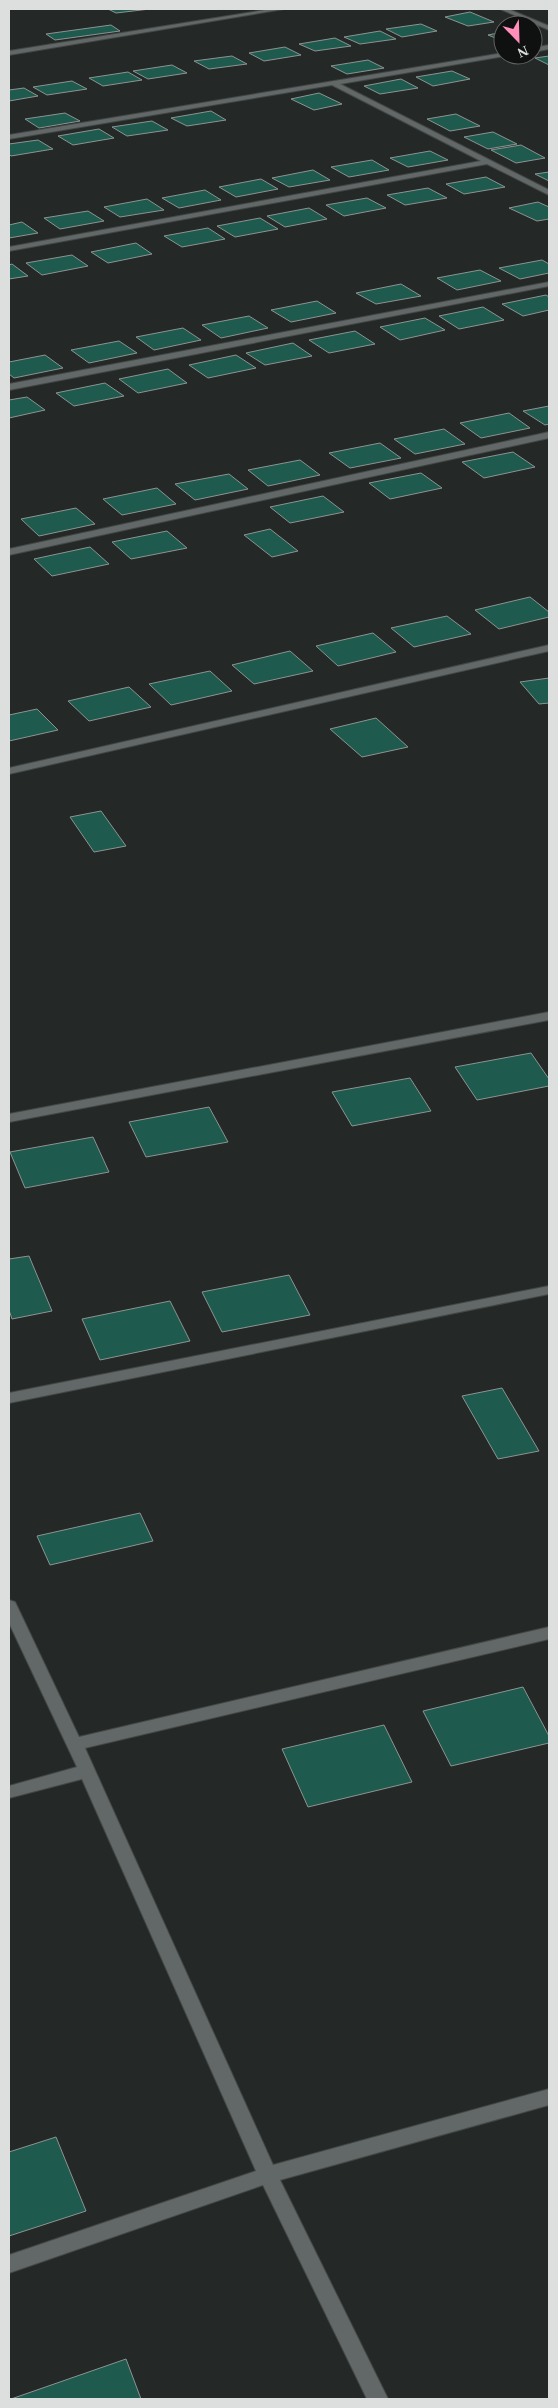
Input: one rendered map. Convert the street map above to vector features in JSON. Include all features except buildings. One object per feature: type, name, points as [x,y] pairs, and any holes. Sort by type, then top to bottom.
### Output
[{"type":"street","points":[[9,54],[281,9]]},
{"type":"street","points":[[503,9],[549,28]]},
{"type":"street","points":[[9,137],[493,57]]},
{"type":"street","points":[[333,83],[549,193]]},
{"type":"street","points":[[9,249],[489,162]]},
{"type":"street","points":[[9,387],[549,284]]},
{"type":"street","points":[[9,552],[549,435]]},
{"type":"street","points":[[9,771],[549,648]]},
{"type":"street","points":[[9,1118],[549,1016]]},
{"type":"street","points":[[9,1398],[549,1290]]},
{"type":"street","points":[[9,1606],[87,1770],[268,2175],[378,2399]]},
{"type":"street","points":[[74,1744],[549,1633]]},
{"type":"street","points":[[9,1792],[87,1770]]},
{"type":"street","points":[[9,2264],[268,2175],[549,2098]]}]
